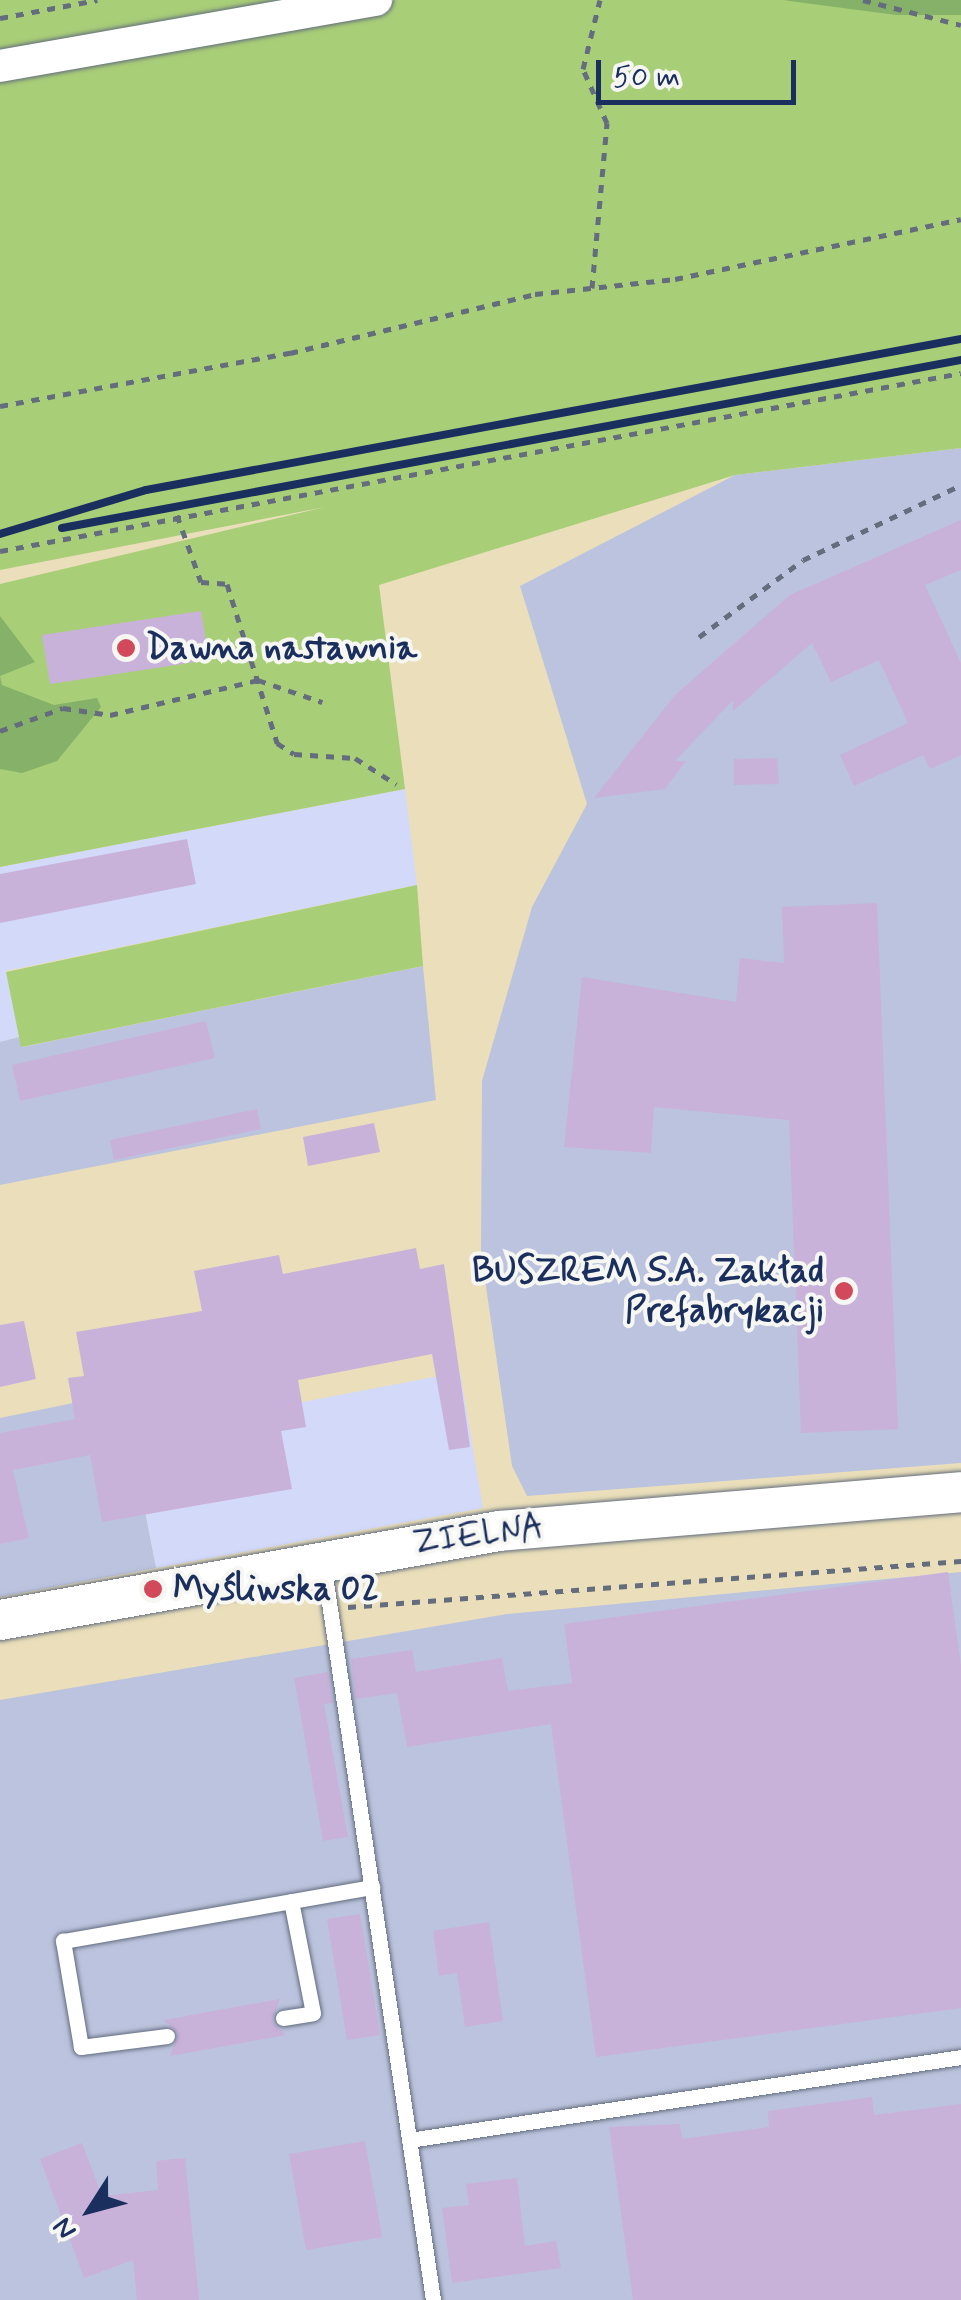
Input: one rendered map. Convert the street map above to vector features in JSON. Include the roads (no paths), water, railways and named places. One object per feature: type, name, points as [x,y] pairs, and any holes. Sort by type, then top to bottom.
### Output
[{"type":"street","points":[[0,66],[376,0]]},
{"type":"street","name":"ZIELNA","points":[[0,1620],[322,1558],[538,1527],[961,1492]]},
{"type":"lane","points":[[322,1558],[433,2300]]},
{"type":"lane","points":[[166,2036],[82,2048],[62,1941],[372,1888]]},
{"type":"lane","points":[[283,2018],[312,2013],[292,1901]]},
{"type":"lane","points":[[409,2140],[961,2057]]},
{"type":"railway","points":[[0,534],[146,490],[961,339]]},
{"type":"railway","points":[[62,528],[961,360]]},
{"type":"place","name":"Dawna nastawnia","points":[[126,648]]},
{"type":"place","name":"BUSZREM S.A. Zakład Prefabrykacji","points":[[844,1291]]},
{"type":"place","name":"Myśliwska 02","points":[[153,1589]]}]
